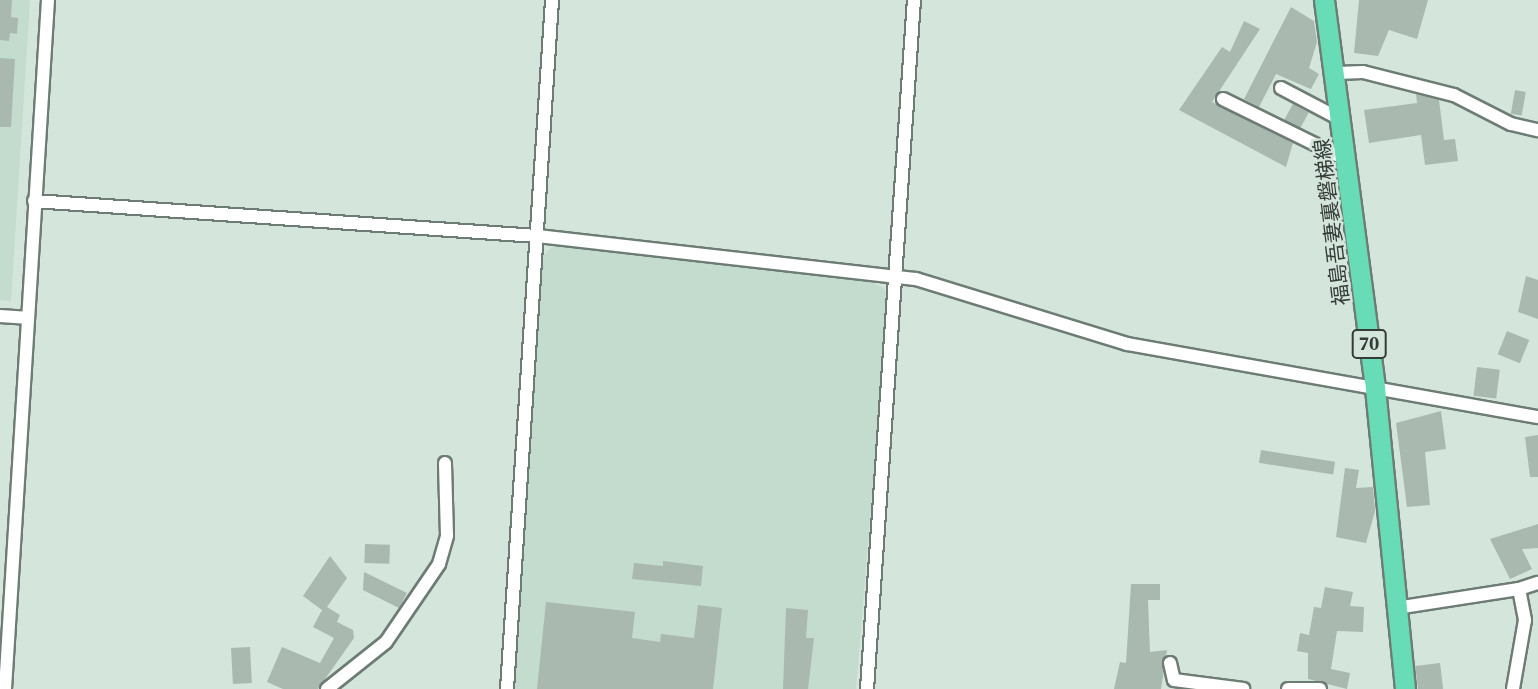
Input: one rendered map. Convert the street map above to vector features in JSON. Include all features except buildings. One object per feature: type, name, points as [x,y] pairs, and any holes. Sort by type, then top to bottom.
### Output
[{"type":"main road","name":"福島吾妻裏磐梯線","points":[[1324,0],[1337,73],[1375,388],[1405,689]]},
{"type":"street","points":[[5,689],[26,318],[48,0]]},
{"type":"street","points":[[507,689],[552,0]]},
{"type":"street","points":[[867,689],[914,0]]},
{"type":"street","points":[[1337,73],[1363,72],[1454,95],[1511,124],[1538,130]]},
{"type":"street","points":[[1281,88],[1342,120]]},
{"type":"street","points":[[1223,99],[1348,160]]},
{"type":"street","points":[[34,201],[537,236],[897,277],[1127,344],[1538,417]]},
{"type":"street","points":[[0,316],[26,318]]},
{"type":"street","points":[[327,689],[386,642],[439,564],[447,536],[445,463]]},
{"type":"street","points":[[1396,608],[1519,589],[1538,583]]},
{"type":"street","points":[[1513,689],[1525,620],[1519,589]]},
{"type":"street","points":[[1170,663],[1174,680],[1243,689]]},
{"type":"street","points":[[1288,689],[1320,689]]},
{"type":"shaded area","points":[[0,0],[30,0],[11,301],[0,300]]},
{"type":"shaded area","points":[[553,246],[869,281],[884,288],[888,298],[856,689],[514,689],[542,257]]}]
